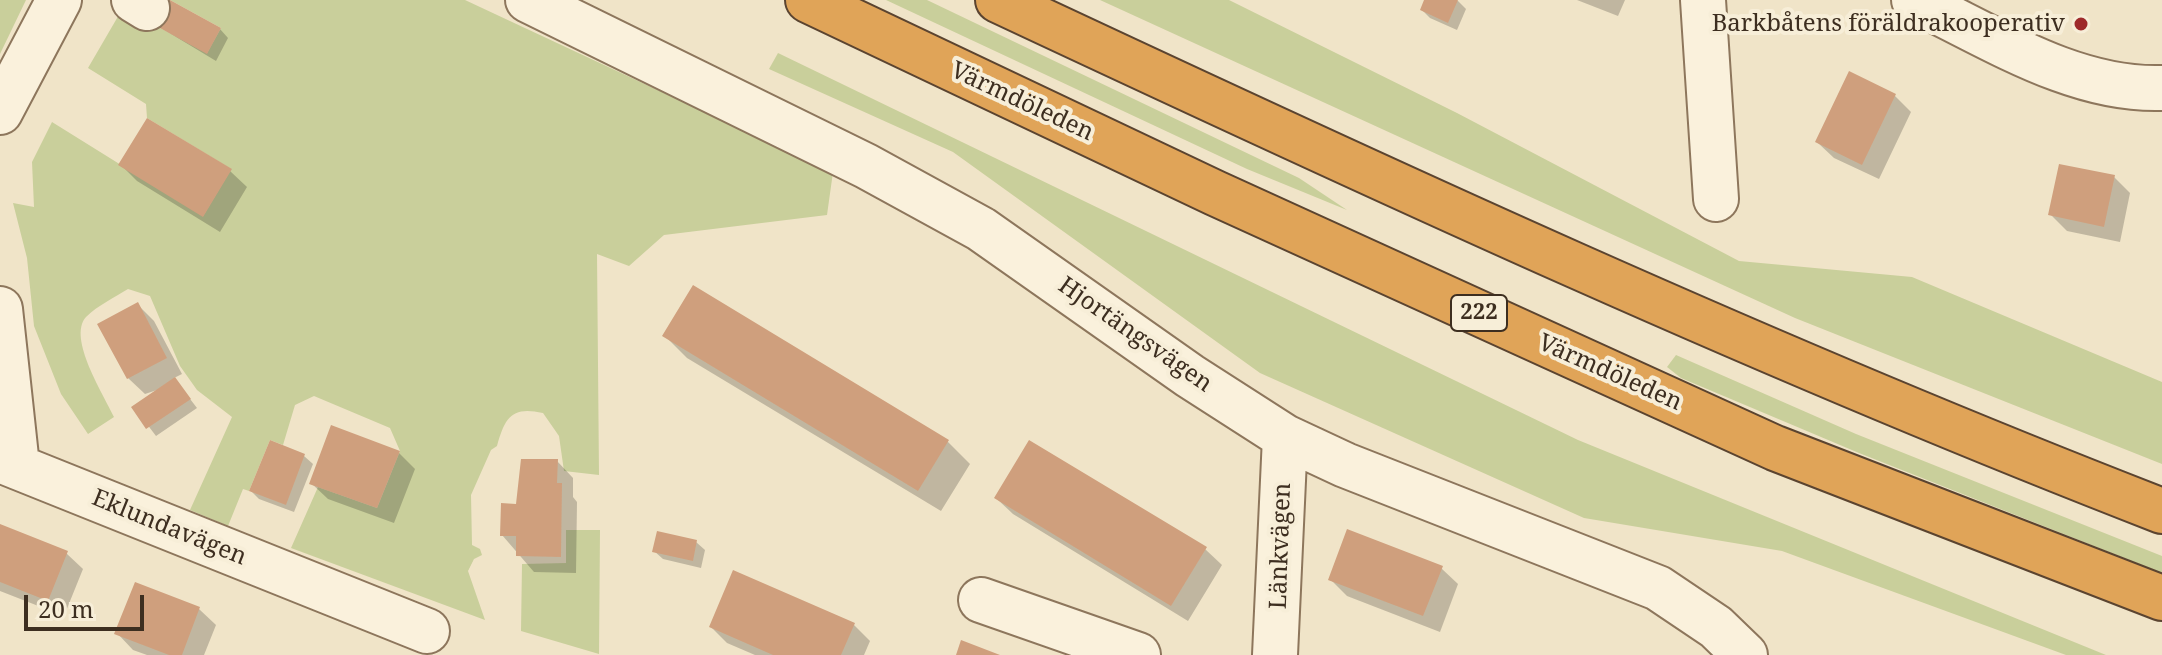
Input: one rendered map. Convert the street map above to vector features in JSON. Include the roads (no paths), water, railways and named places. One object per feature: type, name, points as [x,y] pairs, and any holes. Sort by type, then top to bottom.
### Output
[{"type":"highway","name":"Värmdöleden","points":[[808,0],[1215,193],[1775,448],[2162,598]]},
{"type":"highway","points":[[998,0],[1653,300],[1867,393],[2162,511]]},
{"type":"street","points":[[0,112],[59,0]]},
{"type":"street","name":"Hjortängsvägen","points":[[528,0],[852,159],[956,214],[1050,275],[1190,376],[1285,437],[1345,465],[1658,588],[1716,627],[1745,655]]},
{"type":"street","points":[[1703,0],[1716,199]]},
{"type":"street","points":[[1914,0],[2073,75],[2129,89],[2162,88]]},
{"type":"street","points":[[0,309],[9,463]]},
{"type":"street","name":"Länkvägen","points":[[1275,655],[1285,437]]},
{"type":"street","name":"Eklundavägen","points":[[9,463],[195,541],[427,631]]},
{"type":"street","points":[[981,600],[1138,655]]},
{"type":"place","name":"Barkbåtens föräldrakooperativ","points":[[2081,24]]}]
